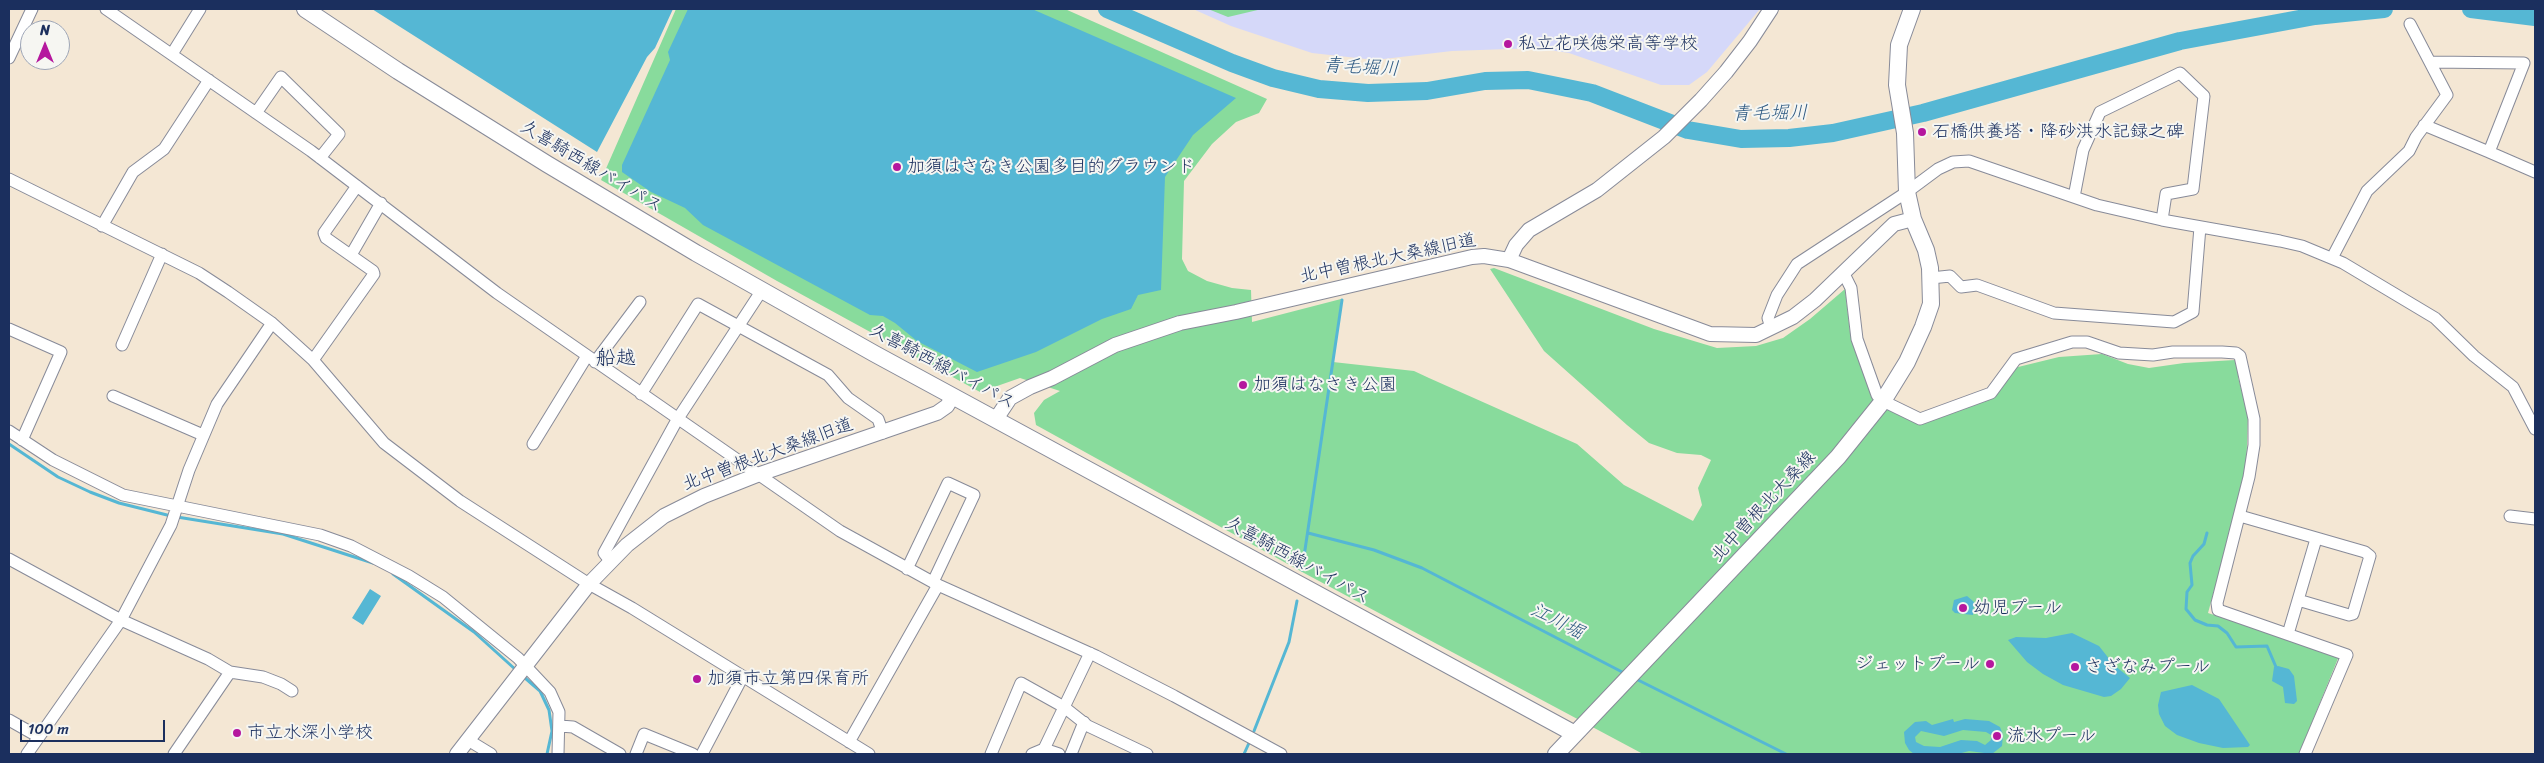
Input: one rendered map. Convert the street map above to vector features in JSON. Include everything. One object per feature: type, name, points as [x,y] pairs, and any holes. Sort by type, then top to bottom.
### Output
[{"type":"main road","name":"久喜騎西線バイパス","points":[[305,9],[398,71],[547,164],[762,290],[1575,734]]},
{"type":"main road","name":"北中曽根北大桑線","points":[[1556,754],[1838,457],[1883,401],[1908,362],[1924,327],[1931,304],[1931,278],[1926,250],[1913,219],[1907,192],[1905,133],[1897,85],[1897,59],[1903,31],[1912,9]]},
{"type":"street","points":[[9,58],[32,9]]},
{"type":"street","points":[[106,9],[119,13],[172,54],[320,158],[497,293],[677,420],[840,531],[935,584],[1090,653],[1281,754]]},
{"type":"street","points":[[172,54],[200,9]]},
{"type":"street","points":[[1509,260],[1519,241],[1529,230],[1597,190],[1623,172],[1664,137],[1702,100],[1750,41],[1771,9]]},
{"type":"street","points":[[2332,258],[2367,191],[2409,151],[2424,125],[2447,95],[2410,24]]},
{"type":"street","points":[[2430,62],[2524,63],[2489,152]]},
{"type":"street","points":[[2074,197],[2083,150],[2100,112],[2180,73],[2204,96],[2193,189],[2166,194],[2162,220]]},
{"type":"street","points":[[256,113],[281,77],[340,134],[320,158]]},
{"type":"street","points":[[102,226],[133,172],[164,149],[209,80]]},
{"type":"street","points":[[2424,125],[2535,172]]},
{"type":"street","points":[[1771,328],[1768,318],[1777,295],[1797,264],[1907,192],[1946,164],[1969,161],[2121,211],[2292,244],[2332,258],[2380,284],[2435,318],[2474,356],[2513,387],[2535,429]]},
{"type":"street","points":[[9,179],[199,273],[272,323],[313,360],[384,443],[460,501],[589,584],[632,608],[869,754]]},
{"type":"street","points":[[313,360],[374,274],[373,271],[326,238],[324,233],[357,186]]},
{"type":"street","points":[[351,255],[381,203]]},
{"type":"street","name":"北中曽根北大桑線旧道","points":[[996,419],[1010,398],[1030,387],[1052,378],[1116,345],[1180,323],[1236,312],[1472,257],[1484,256],[1509,260],[1710,334],[1756,335],[1793,317],[1844,274],[1894,224],[1913,219]]},
{"type":"street","points":[[1931,278],[1950,276],[1961,287],[1977,285],[2054,313],[2174,322],[2193,312],[2200,227]]},
{"type":"street","points":[[122,345],[162,254]]},
{"type":"street","points":[[1844,274],[1851,288],[1857,338],[1870,379],[1878,395],[1883,401],[1920,419],[1992,393],[2016,359],[2072,342],[2087,342],[2119,353],[2153,355],[2173,352],[2236,353],[2240,356],[2254,419],[2249,477],[2217,603],[2218,610],[2347,654],[2305,754]]},
{"type":"street","points":[[610,562],[604,553],[677,420],[762,290]]},
{"type":"street","points":[[533,444],[591,359],[640,302]]},
{"type":"street","points":[[641,394],[698,304],[828,375],[848,398],[878,419],[883,433]]},
{"type":"street","points":[[27,754],[121,620],[172,522],[203,435],[222,396],[272,323]]},
{"type":"street","points":[[9,329],[61,352],[22,440]]},
{"type":"street","points":[[113,396],[203,435]]},
{"type":"street","name":"北中曽根北大桑線旧道","points":[[457,754],[589,584],[627,545],[664,516],[704,496],[757,475],[937,413],[947,406],[953,396]]},
{"type":"street","points":[[9,431],[53,460],[123,495],[320,535],[377,558],[443,597],[527,666],[550,692],[557,704],[560,726],[558,754]]},
{"type":"street","points":[[849,742],[935,584],[974,495],[948,483],[907,568]]},
{"type":"street","points":[[2240,516],[2365,552],[2370,556],[2355,611],[2349,615],[2298,600]]},
{"type":"street","points":[[2510,516],[2535,520]]},
{"type":"street","points":[[2288,634],[2316,539]]},
{"type":"street","points":[[9,559],[121,620],[230,672],[263,678],[281,684],[292,692]]},
{"type":"street","points":[[1044,749],[1090,653]]},
{"type":"street","points":[[174,754],[230,672]]},
{"type":"street","points":[[702,754],[743,676]]},
{"type":"street","points":[[991,754],[1021,683],[1064,707],[1130,751],[1147,754]]},
{"type":"street","points":[[9,720],[39,738]]},
{"type":"street","points":[[1070,754],[1084,722]]},
{"type":"street","points":[[560,726],[573,727],[620,754]]},
{"type":"street","points":[[636,754],[644,734],[693,754]]},
{"type":"street","points":[[468,740],[491,754]]},
{"type":"street","points":[[1032,754],[1044,749],[1059,754]]},
{"type":"shaded area","name":"私立花咲徳栄高等学校","points":[[1193,9],[1760,9],[1707,72],[1689,85],[1661,85],[1569,53],[1536,48],[1452,51],[1375,60],[1312,53],[1231,26]]},
{"type":"green space","name":"加須はなさき公園","points":[[676,9],[1065,9],[1267,99],[1259,113],[1236,122],[1212,144],[1184,181],[1182,259],[1188,271],[1207,281],[1232,288],[1251,290],[1252,322],[1341,299],[1333,362],[1414,371],[1577,444],[1624,485],[1693,521],[1702,505],[1698,488],[1711,460],[1701,455],[1677,453],[1649,443],[1627,425],[1544,351],[1490,269],[1494,268],[1654,329],[1717,348],[1756,346],[1783,338],[1810,319],[1845,289],[1850,332],[1872,398],[1920,423],[1994,397],[2014,368],[2059,357],[2102,354],[2128,364],[2149,368],[2184,363],[2235,360],[2240,366],[2238,377],[2248,415],[2246,473],[2208,613],[2339,656],[2299,754],[1643,754],[1304,573],[1036,425],[1034,413],[1044,400],[1060,391],[1020,378],[980,392],[777,281],[601,180]]},
{"type":"green space","points":[[1208,9],[1262,9],[1228,17]]},
{"type":"water","points":[[372,9],[673,9],[655,48],[647,57],[597,152]]},
{"type":"water","name":"加須はさなき公園多目的グラウンド","points":[[688,9],[1032,9],[1236,98],[1193,135],[1165,177],[1161,290],[1138,295],[1131,309],[1102,319],[1036,352],[977,372],[917,341],[883,316],[870,315],[703,225],[685,208],[651,192],[622,172],[622,165],[670,60],[668,52]]},
{"type":"water","points":[[370,589],[381,596],[363,625],[352,618]]},
{"type":"water","name":"幼児プール","points":[[1967,596],[1974,602],[1973,615],[1955,613],[1952,610],[1954,600]]},
{"type":"water","name":"さざなみプール","points":[[2072,633],[2099,646],[2114,665],[2130,678],[2121,689],[2111,696],[2104,697],[2063,685],[2027,662],[2008,640],[2016,637],[2046,638]]},
{"type":"water","points":[[2278,666],[2289,669],[2294,676],[2297,701],[2294,704],[2285,703],[2283,687],[2272,681],[2274,667]]},
{"type":"water","name":"さざなみプール","points":[[2192,685],[2219,699],[2250,745],[2248,747],[2223,748],[2199,743],[2177,735],[2165,726],[2159,714],[2158,705],[2161,692]]},
{"type":"water","name":"流水プール","points":[[1953,719],[1954,722],[1965,719],[1989,721],[2000,727],[2003,735],[2002,746],[1992,754],[1969,751],[1958,754],[1914,754],[1905,743],[1904,732],[1915,722],[1926,721],[1932,725]],"holes":[[[1963,730],[1986,732],[1991,735],[1991,740],[1985,745],[1977,741],[1961,740],[1940,747],[1924,746],[1916,742],[1915,737],[1921,731],[1944,736]]]},
{"type":"waterway","name":"青毛堀川","points":[[1107,9],[1232,63],[1273,78],[1319,89],[1368,93],[1427,91],[1485,81],[1528,80],[1592,93],[1688,130],[1741,139],[1789,138],[1833,133],[1923,113],[2180,41],[2315,16],[2384,9]]},
{"type":"waterway","name":"青毛堀川","points":[[2471,9],[2535,17]]},
{"type":"waterway","points":[[1302,570],[1342,300]]},
{"type":"waterway","points":[[9,444],[58,477],[90,492],[119,503],[171,516]]},
{"type":"waterway","points":[[177,517],[283,534],[373,563]]},
{"type":"waterway","name":"江川堀","points":[[1308,533],[1374,550],[1422,568],[1626,674]]},
{"type":"waterway","points":[[2207,533],[2204,544],[2193,556],[2190,563],[2192,585],[2187,592],[2186,609],[2195,620],[2207,625],[2218,626],[2227,633],[2236,647],[2267,646],[2276,667]]},
{"type":"waterway","points":[[393,574],[474,632],[516,670]]},
{"type":"waterway","points":[[1254,731],[1289,642],[1297,601]]},
{"type":"waterway","points":[[525,678],[540,691],[549,710],[552,731],[547,754]]},
{"type":"waterway","name":"江川堀","points":[[1634,678],[1786,754]]},
{"type":"waterway","points":[[1244,754],[1249,743]]},
{"type":"place","name":"私立花咲徳栄高等学校","points":[[1508,44]]},
{"type":"place","name":"石橋供養塔・降砂洪水記録之碑","points":[[1922,132]]},
{"type":"place","name":"加須はさなき公園多目的グラウンド","points":[[897,167]]},
{"type":"place","name":"加須はなさき公園","points":[[1243,385]]},
{"type":"place","name":"幼児プール","points":[[1963,608]]},
{"type":"place","name":"ジェットプール","points":[[1990,664]]},
{"type":"place","name":"さざなみプール","points":[[2075,667]]},
{"type":"place","name":"加須市立第四保育所","points":[[697,679]]},
{"type":"place","name":"市立水深小学校","points":[[237,733]]},
{"type":"place","name":"流水プール","points":[[1997,736]]},
{"type":"district","name":"船越","points":[[616,359]]}]
